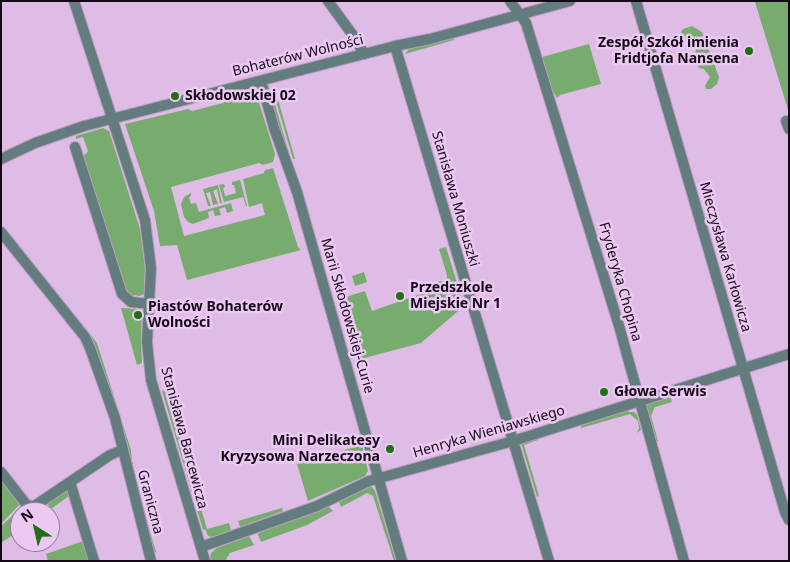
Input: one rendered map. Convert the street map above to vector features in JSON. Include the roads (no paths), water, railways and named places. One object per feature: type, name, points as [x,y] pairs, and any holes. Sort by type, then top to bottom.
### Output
[{"type":"street","name":"Stanisława Barcewicza","points":[[74,1],[145,220],[151,260],[148,342],[151,380],[205,561]]},
{"type":"street","points":[[328,1],[355,38],[364,54]]},
{"type":"street","name":"Fryderyka Chopina","points":[[510,1],[526,23],[574,176],[619,326],[684,561]]},
{"type":"street","name":"Bohaterów Wolności","points":[[1,159],[35,143],[70,130],[113,118],[395,46],[430,39],[570,1]]},
{"type":"street","name":"Mieczysława Karłowicza","points":[[636,1],[785,512],[789,520]]},
{"type":"street","name":"Stanisława Moniuszki","points":[[395,46],[549,561]]},
{"type":"street","name":"Marii Skłodowskiej-Curie","points":[[261,81],[274,128],[297,192],[402,561]]},
{"type":"street","points":[[75,147],[122,294],[131,302],[150,304]]},
{"type":"street","name":"Graniczna","points":[[1,232],[85,337],[115,418],[151,561]]},
{"type":"street","name":"Henryka Wieniawskiego","points":[[201,547],[317,506],[369,481],[513,441],[789,354]]},
{"type":"street","points":[[1,472],[30,507],[110,455],[122,450]]},
{"type":"street","points":[[70,482],[94,561]]},
{"type":"place","name":"Zespół Szkół imienia Fridtjofa Nansena","points":[[749,51]]},
{"type":"place","name":"Skłodowskiej 02","points":[[175,96]]},
{"type":"place","name":"Przedszkole Miejskie Nr 1","points":[[400,296]]},
{"type":"place","name":"Piastów Bohaterów Wolności","points":[[138,315]]},
{"type":"place","name":"Głowa Serwis","points":[[604,392]]},
{"type":"place","name":"Mini Delikatesy Kryzysowa Narzeczona","points":[[390,449]]}]
